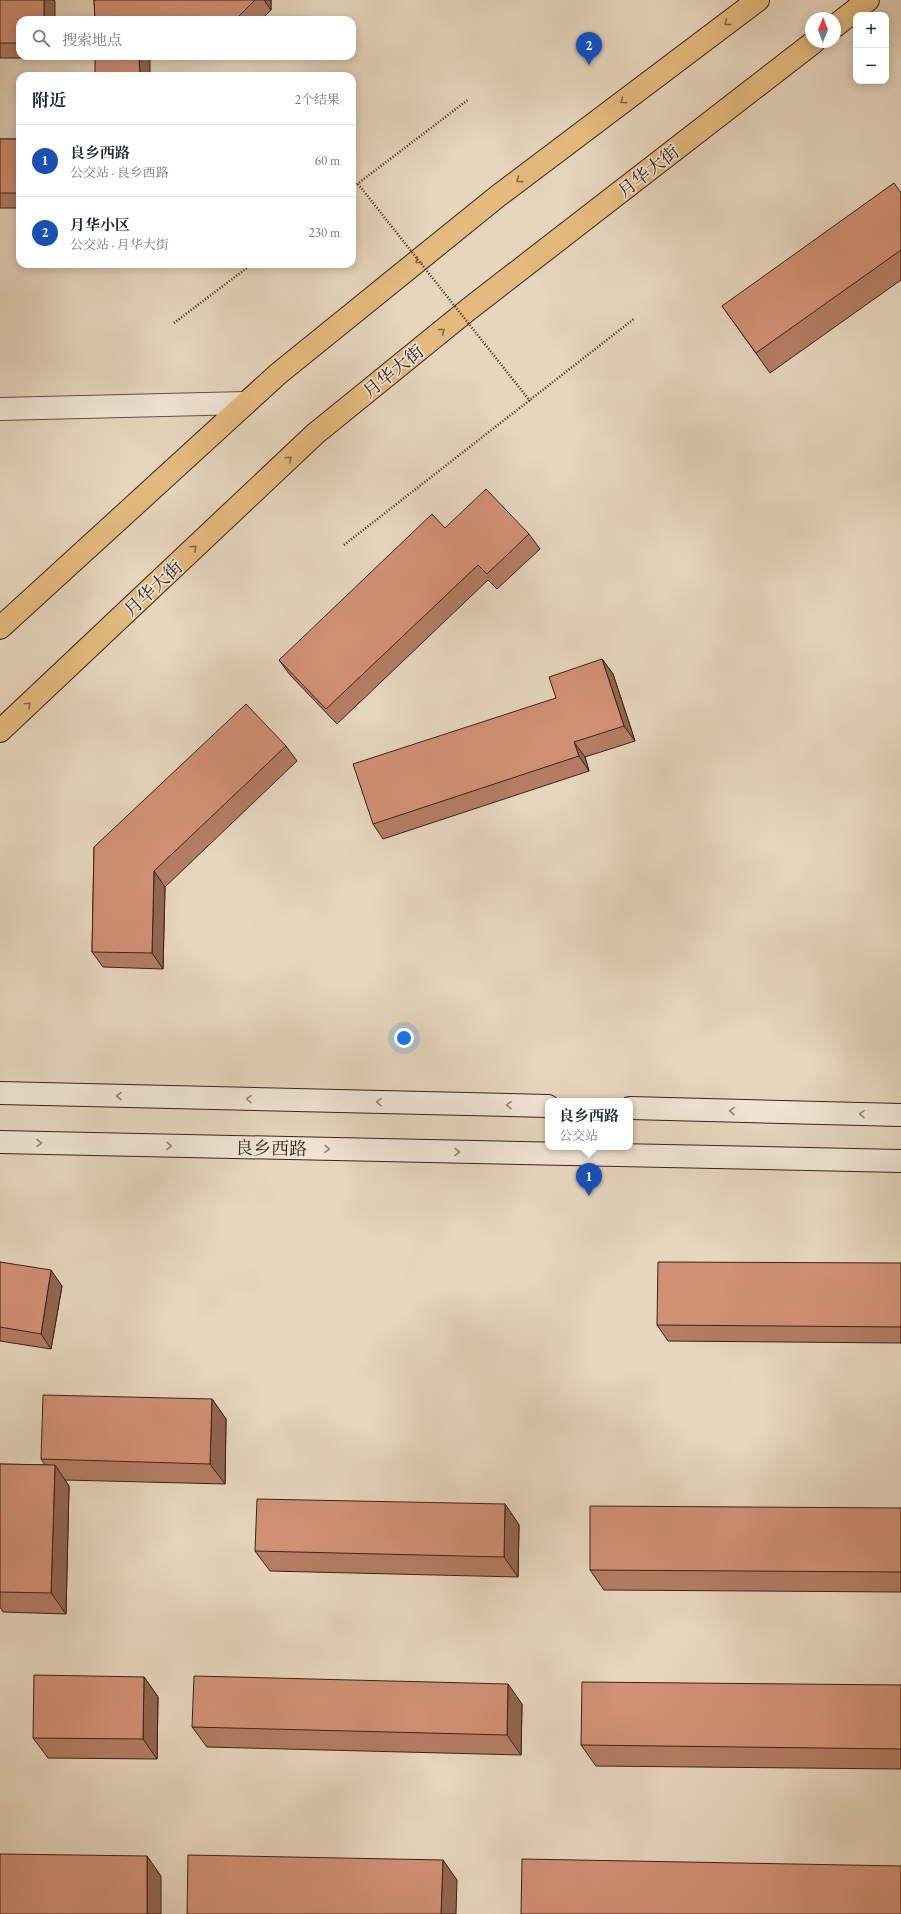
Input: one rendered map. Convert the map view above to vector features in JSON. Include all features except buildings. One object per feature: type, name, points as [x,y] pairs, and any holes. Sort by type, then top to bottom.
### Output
[{"type":"main road","points":[[0,628],[278,374],[498,196],[758,0]]},
{"type":"main road","points":[[841,21],[868,0]]},
{"type":"main road","name":"月华大街","points":[[0,732],[315,434],[469,309],[806,48]]},
{"type":"main road","points":[[0,409],[246,403]]},
{"type":"main road","points":[[0,1093],[545,1106]]},
{"type":"main road","points":[[633,1108],[901,1115]]},
{"type":"main road","name":"良乡西路","points":[[0,1142],[901,1161]]},
{"type":"path","points":[[469,99],[358,184],[530,401]]},
{"type":"path","points":[[174,323],[247,268]]},
{"type":"path","points":[[344,546],[635,318]]},
{"type":"place","name":"月华小区","points":[[589,65]]},
{"type":"place","name":"良乡西路","points":[[589,1196]]}]
